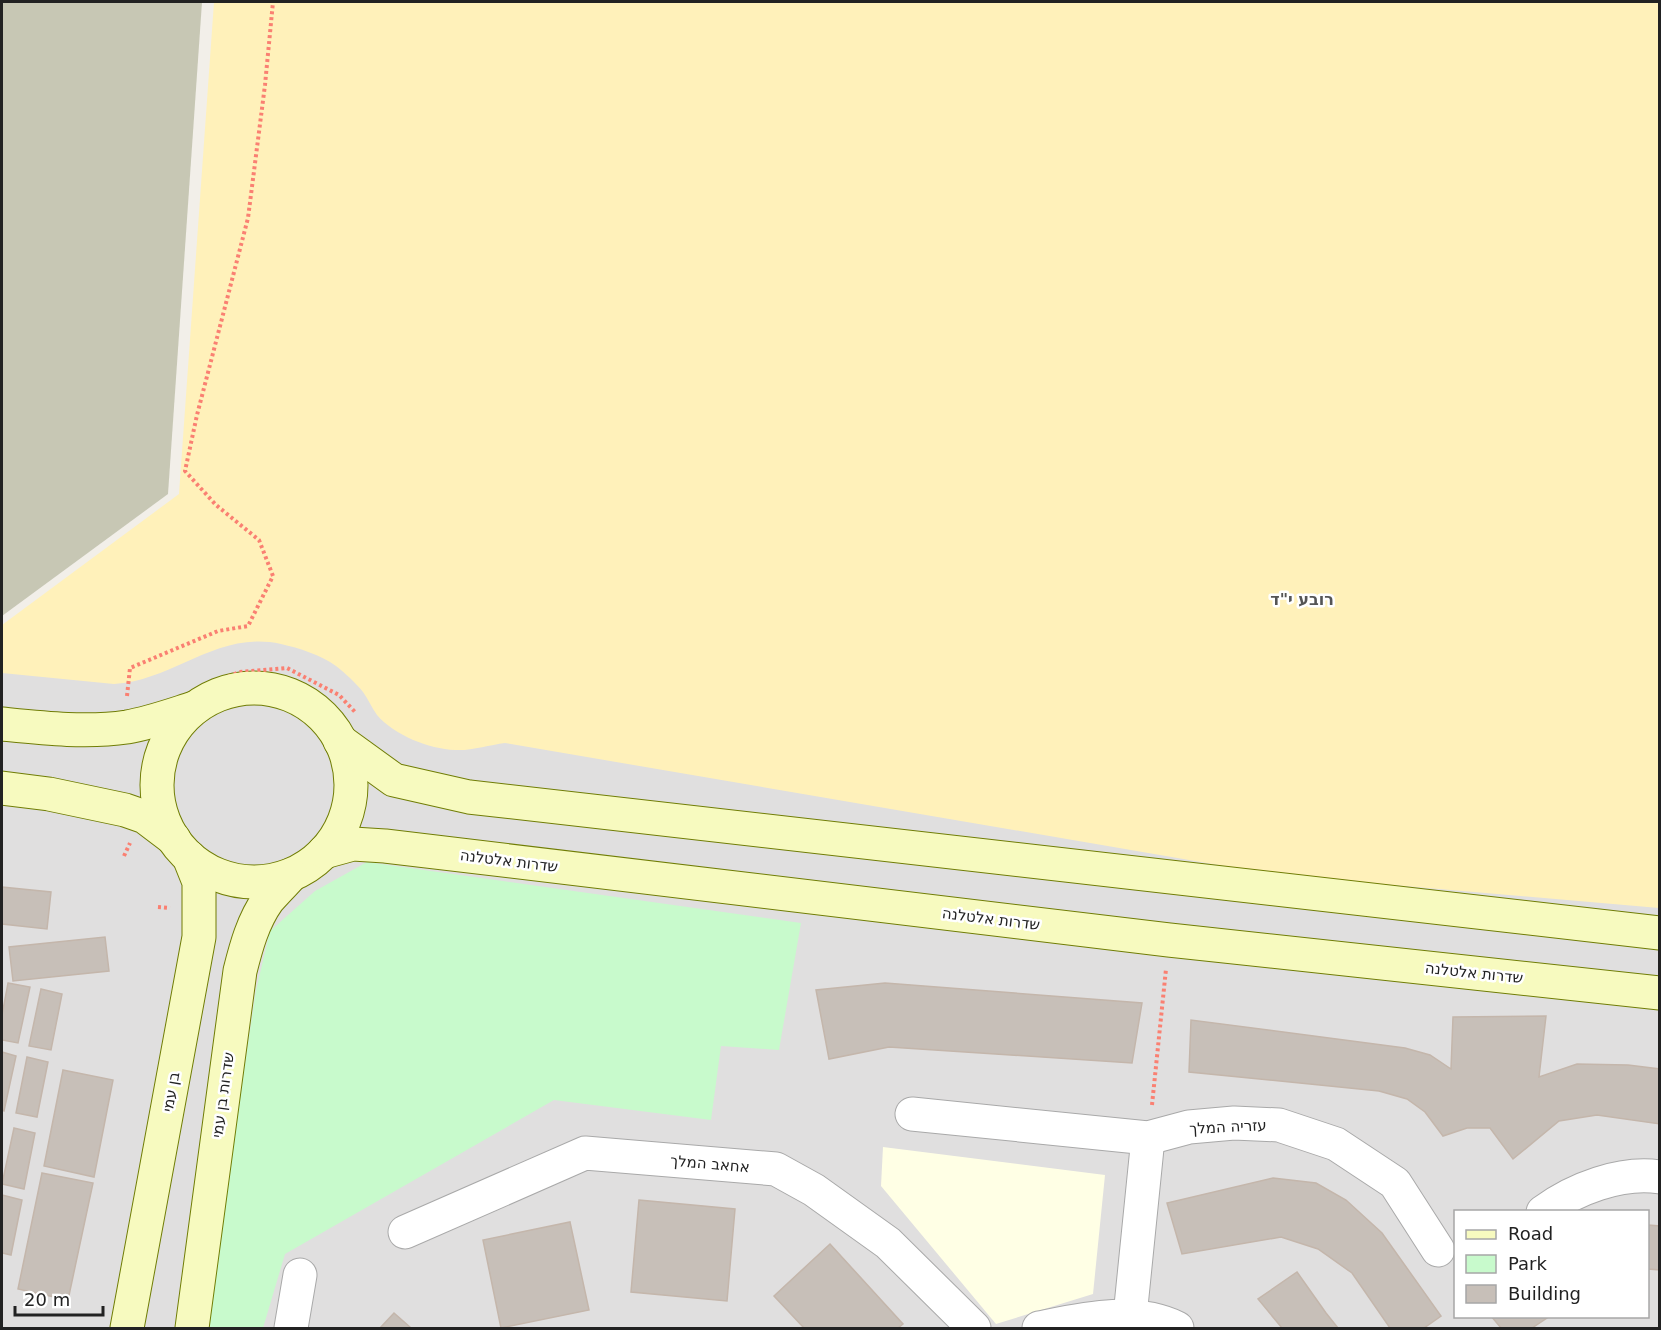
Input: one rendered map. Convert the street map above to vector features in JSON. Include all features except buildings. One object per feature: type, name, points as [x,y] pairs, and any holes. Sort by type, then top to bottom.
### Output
[{"type":"main road","points":[[2,724],[58,730],[125,727],[158,720],[196,707],[229,691],[248,688],[266,689],[284,693],[301,701],[329,724],[340,741],[351,780],[350,799],[345,819],[336,837],[324,852],[309,866],[291,875],[255,882],[237,881],[203,868],[145,817],[125,810],[49,794],[2,788]]},
{"type":"main road","points":[[181,848],[165,823],[159,806],[158,769],[171,735],[196,707]]},
{"type":"main road","points":[[340,741],[394,780],[469,797],[1659,933]]},
{"type":"main road","name":"שדרות אלטלנה","points":[[324,852],[353,844],[385,846],[1169,940],[1659,993]]},
{"type":"main road","name":"בן עמי","points":[[127,1329],[199,937],[199,882],[181,848]]},
{"type":"main road","name":"שדרות בן עמי","points":[[192,1329],[240,971],[248,941],[261,913],[268,901],[291,875]]},
{"type":"street","name":"עזריה המלך","points":[[912,1114],[1148,1138],[1189,1127],[1246,1123],[1279,1125],[1336,1144],[1395,1183],[1438,1250]]},
{"type":"street","points":[[1130,1316],[1148,1138]]},
{"type":"street","name":"אחאב המלך","points":[[405,1232],[585,1153],[776,1169],[814,1190],[888,1243],[974,1329]]},
{"type":"street","points":[[1546,1210],[1556,1202],[1592,1185],[1645,1175],[1659,1177]]},
{"type":"street","points":[[291,1329],[300,1275]]},
{"type":"street","points":[[1039,1329],[1078,1320],[1130,1316],[1164,1322],[1177,1329]]},
{"type":"path","points":[[125,727],[130,668],[218,631],[248,626],[273,576],[259,540],[216,505],[185,471],[197,415],[248,218],[273,2]]},
{"type":"path","points":[[1148,1138],[1169,940]]},
{"type":"shaded area","points":[[2,2],[202,2],[168,494],[2,616]]},
{"type":"shaded area","points":[[210,584],[1659,858],[1659,1328],[2,1328],[2,643]]},
{"type":"shaded area","points":[[883,1147],[1105,1175],[1093,1294],[996,1324],[881,1186]]},
{"type":"sand","points":[[214,2],[1659,2],[1659,908],[1277,875],[505,743],[467,750],[434,747],[402,735],[384,722],[357,685],[330,662],[310,652],[281,644],[258,642],[236,644],[156,675],[114,684],[2,673],[2,625],[179,494]]},
{"type":"green space","points":[[367,862],[801,923],[779,1050],[721,1046],[711,1120],[554,1100],[285,1254],[263,1328],[206,1328],[256,990],[270,931],[315,891]]},
{"type":"district","name":"רובע י\"ד","points":[[1302,599]]}]
